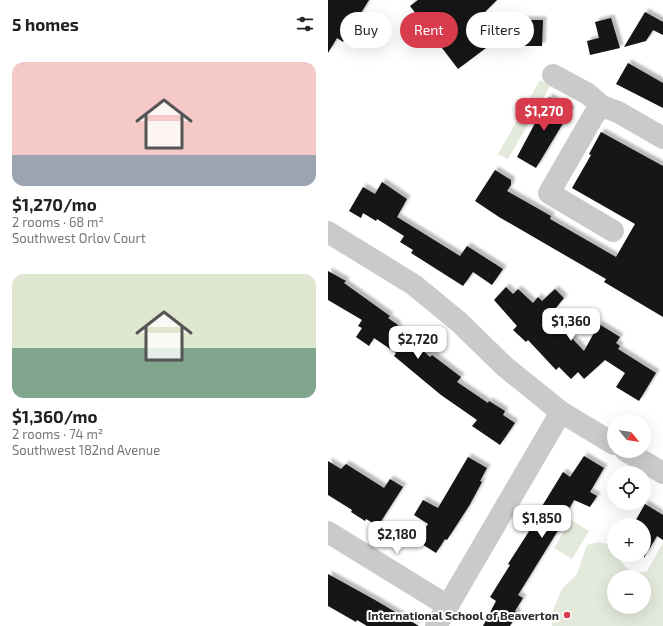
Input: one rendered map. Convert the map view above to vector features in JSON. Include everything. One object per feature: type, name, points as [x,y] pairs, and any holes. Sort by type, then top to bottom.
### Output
[{"type":"street","points":[[552,75],[588,94],[602,106],[618,112],[663,138]]},
{"type":"street","points":[[602,106],[594,115],[550,193],[613,231]]},
{"type":"street","points":[[328,232],[414,285],[459,322],[504,366],[561,412],[607,440]]},
{"type":"street","points":[[436,626],[561,412]]},
{"type":"street","points":[[638,458],[663,473]]},
{"type":"street","points":[[328,532],[448,606]]},
{"type":"shaded area","points":[[540,80],[550,86],[508,159],[498,154]]},
{"type":"shaded area","points":[[571,520],[589,531],[572,559],[554,548]]},
{"type":"shaded area","points":[[598,542],[607,544],[607,562],[622,562],[631,570],[607,570],[607,614],[651,614],[651,570],[648,570],[663,543],[663,626],[552,626],[553,610],[562,589],[577,574],[587,545]]},
{"type":"building","points":[[328,0],[369,0],[362,12],[340,12],[340,40],[337,38],[328,53]]},
{"type":"building","points":[[418,0],[497,0],[485,12],[466,12],[466,48],[486,48],[458,69],[442,48],[458,48],[458,12],[415,12],[410,6]]},
{"type":"building","points":[[645,12],[663,22],[663,35],[653,30],[646,41],[624,47]]},
{"type":"building","points":[[611,18],[620,48],[590,55],[587,41],[599,38],[595,22]]},
{"type":"building","points":[[534,20],[543,20],[542,46],[534,46]]},
{"type":"building","points":[[628,63],[663,83],[663,108],[616,84]]},
{"type":"building","points":[[549,97],[571,110],[536,168],[517,157]]},
{"type":"building","points":[[601,132],[663,166],[663,317],[604,282],[606,279],[499,217],[475,201],[495,170],[511,180],[511,185],[507,191],[551,216],[550,219],[616,257],[635,224],[572,188],[591,155],[589,154]]},
{"type":"building","points":[[382,182],[407,199],[397,217],[460,256],[467,246],[503,269],[492,285],[473,272],[463,286],[411,253],[413,250],[400,242],[404,236],[377,219],[376,221],[363,213],[361,218],[349,211],[363,187],[375,194]]},
{"type":"building","points":[[328,271],[346,281],[344,283],[390,316],[388,318],[398,325],[396,327],[411,338],[410,339],[430,357],[432,355],[461,377],[457,382],[488,403],[489,401],[505,411],[503,415],[515,423],[500,445],[472,426],[477,420],[441,395],[394,356],[396,353],[374,338],[369,346],[356,337],[362,328],[358,326],[362,320],[328,300]]},
{"type":"building","points":[[506,287],[513,294],[518,289],[533,303],[538,297],[542,301],[555,289],[564,298],[550,315],[584,351],[599,324],[620,337],[616,343],[620,346],[618,349],[656,373],[639,401],[616,387],[625,373],[605,360],[584,379],[578,372],[571,379],[559,367],[556,370],[528,340],[526,342],[513,330],[517,326],[494,300]]},
{"type":"building","points":[[584,456],[604,468],[590,492],[597,496],[590,507],[574,500],[561,523],[562,524],[518,595],[523,598],[515,611],[518,613],[510,626],[483,626],[496,601],[490,597],[510,565],[508,564],[535,522],[533,521],[563,472],[570,477]]},
{"type":"building","points":[[468,457],[487,468],[480,481],[482,482],[469,506],[447,540],[445,539],[436,553],[417,541],[428,524],[414,515],[423,500],[438,508]]},
{"type":"building","points":[[328,461],[341,469],[346,464],[384,488],[390,479],[403,487],[378,526],[366,519],[365,521],[351,512],[352,510],[328,495]]},
{"type":"building","points":[[651,508],[663,515],[663,540],[657,536],[651,546],[651,518],[637,518],[642,510],[651,510]]},
{"type":"building","points":[[328,574],[419,626],[367,626],[357,620],[356,622],[328,606]]},
{"type":"place","name":"International School of Beaverton","points":[[567,615]]}]
